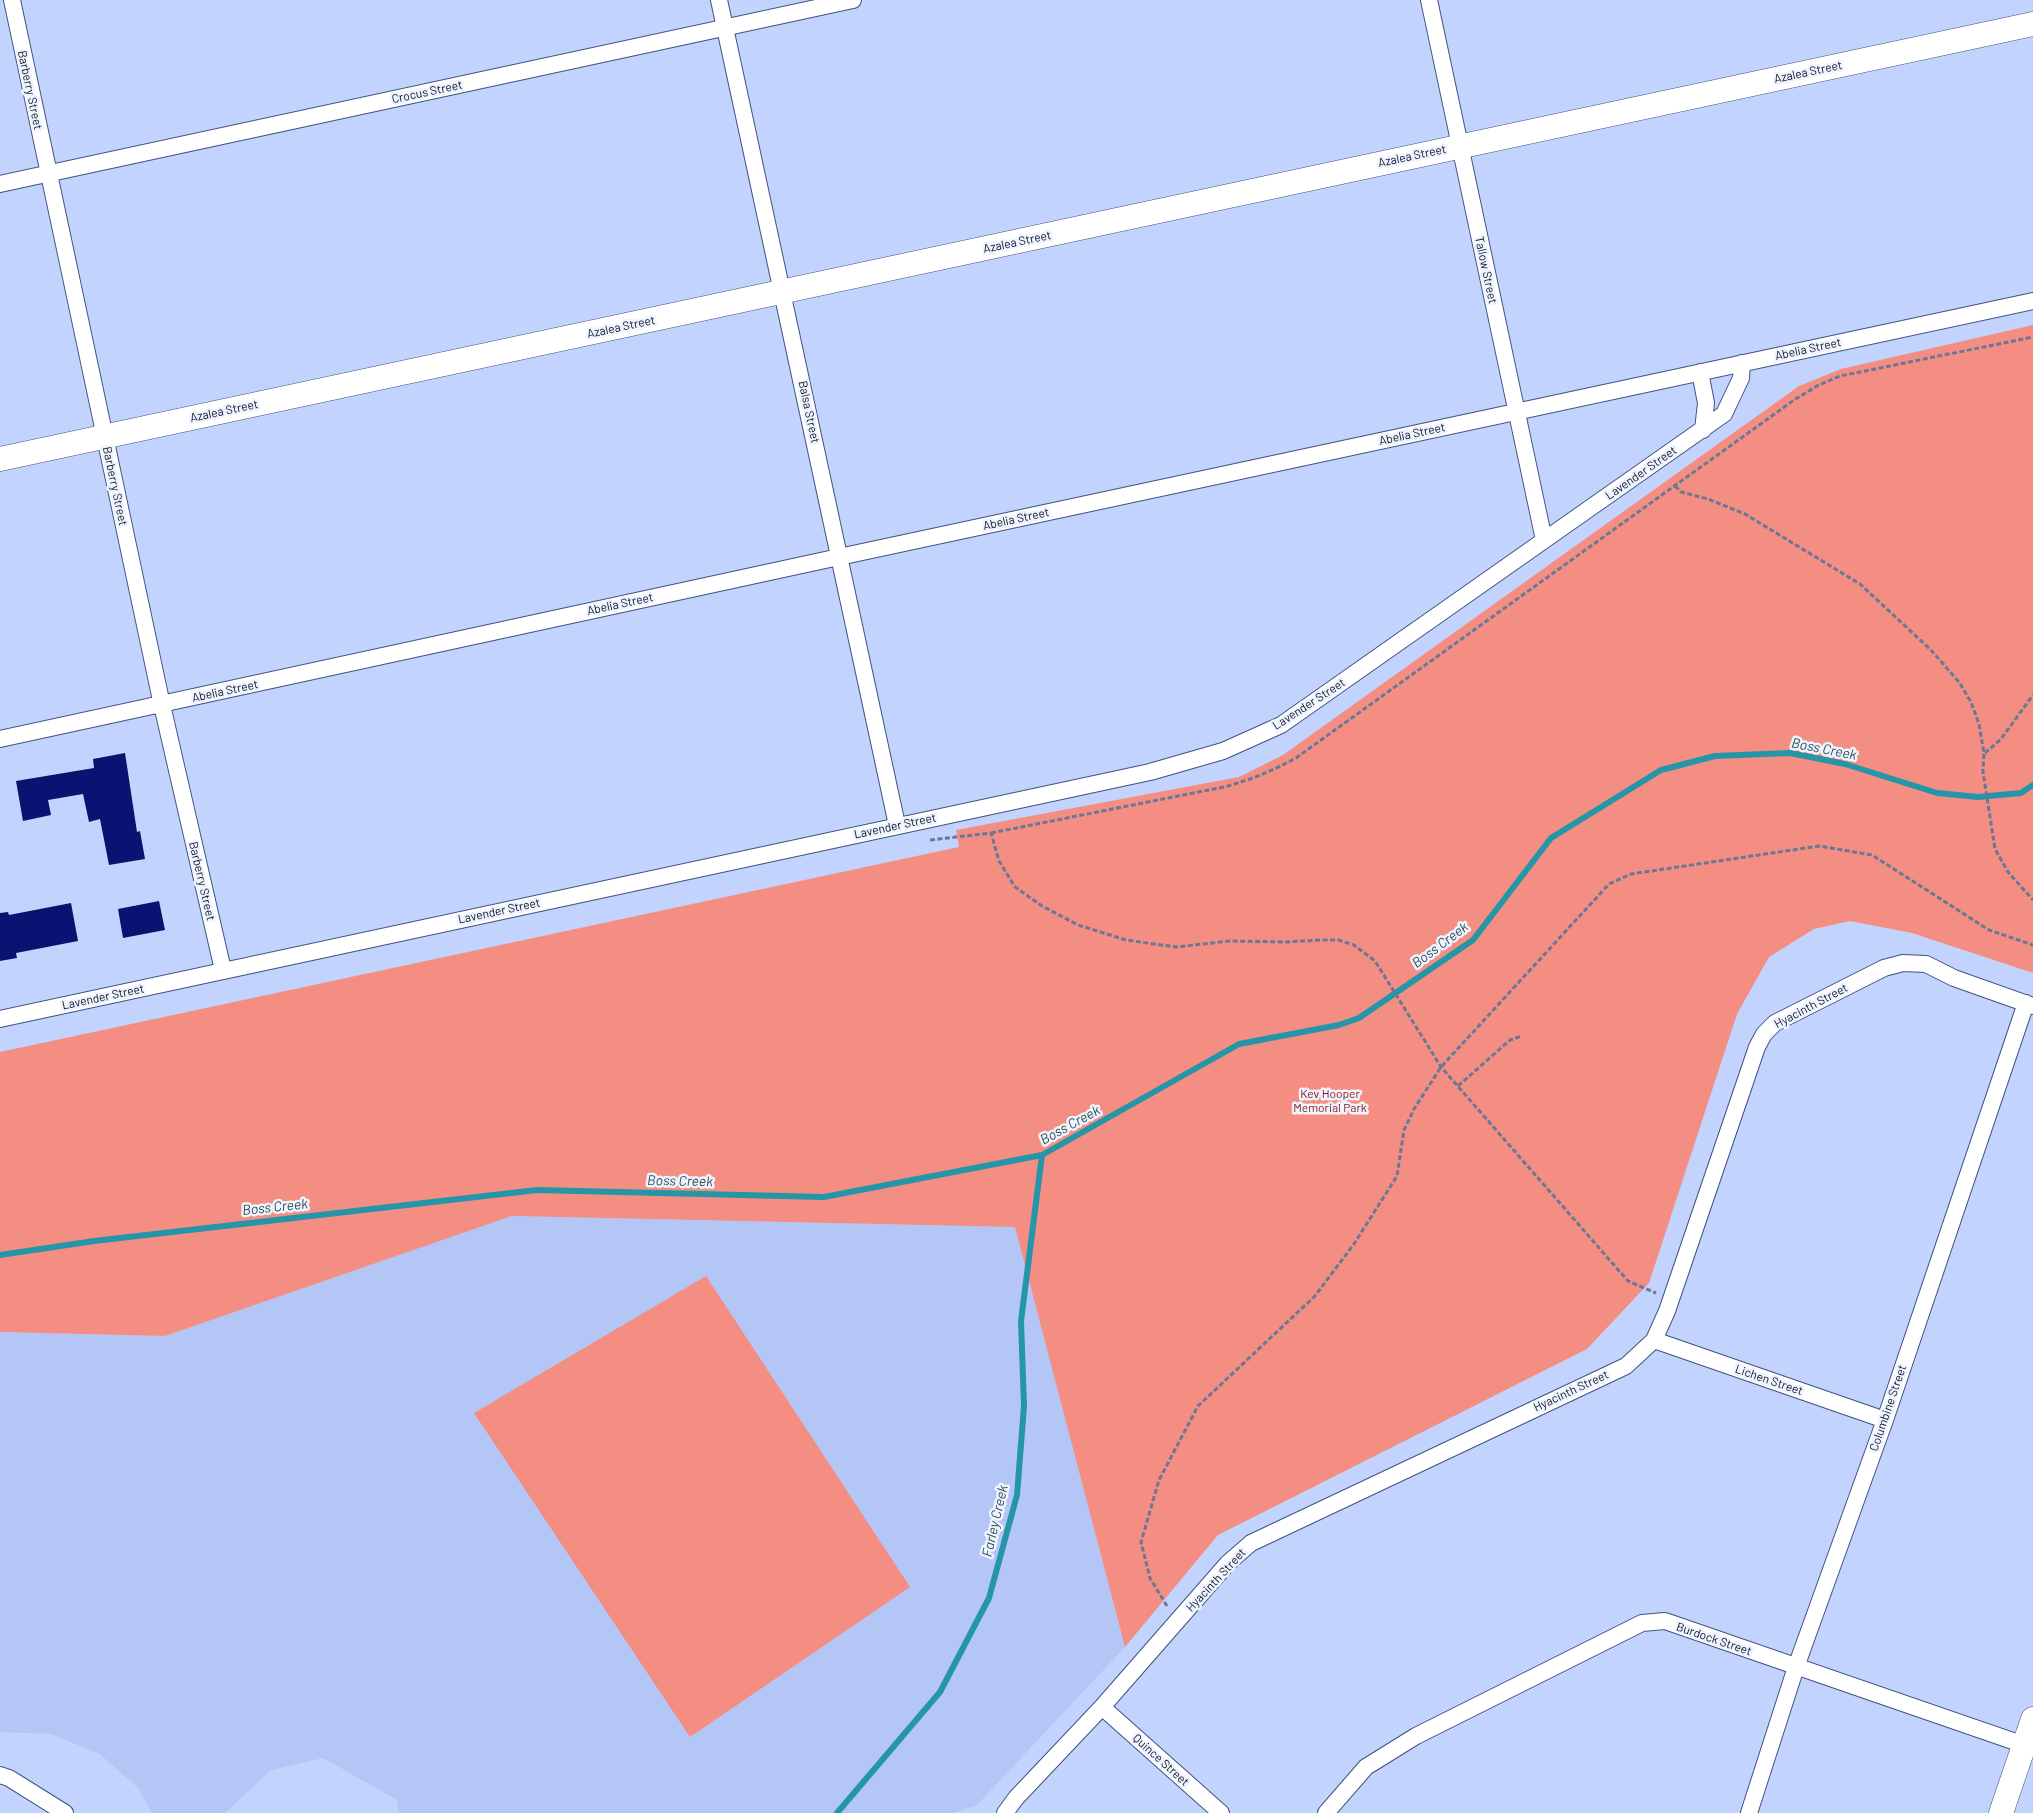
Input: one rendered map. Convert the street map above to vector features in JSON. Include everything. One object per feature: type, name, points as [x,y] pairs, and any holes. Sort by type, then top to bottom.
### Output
[{"type":"street","name":"Barberry Street","points":[[12,0],[47,174],[162,705],[223,970]]},
{"type":"street","name":"Balsa Street","points":[[719,0],[784,292],[897,825]]},
{"type":"street","name":"Crocus Street","points":[[0,184],[853,0]]},
{"type":"street","name":"Tallow Street","points":[[1429,0],[1544,540]]},
{"type":"street","name":"Azalea Street","points":[[0,459],[2033,24]]},
{"type":"street","name":"Abelia Street","points":[[0,739],[2033,301]]},
{"type":"street","name":"Lavender Street","points":[[0,1019],[1150,772],[1223,751],[1281,725],[1703,430],[1724,414],[1741,378],[1742,364]]},
{"type":"street","points":[[1700,372],[1706,402],[1703,430]]},
{"type":"street","name":"Hyacinth Street","points":[[1005,1813],[1016,1798],[1102,1707],[1228,1564],[1251,1543],[1626,1366],[1654,1340],[1671,1300],[1757,1047],[1764,1034],[1775,1022],[1884,968],[1903,963],[1926,964],[1954,978],[2029,1005]]},
{"type":"street","name":"Columbine Street","points":[[1749,1813],[1796,1667],[1885,1420],[2029,1005]]},
{"type":"street","name":"Lichen Street","points":[[1654,1340],[1885,1420]]},
{"type":"street","name":"Burdock Street","points":[[1326,1813],[1366,1767],[1416,1736],[1642,1623],[1665,1621],[2029,1746]]},
{"type":"street","name":"Quince Street","points":[[1102,1707],[1221,1813]]},
{"type":"street","points":[[2001,1813],[2029,1746],[2033,1719]]},
{"type":"street","points":[[0,1775],[9,1778],[65,1813]]},
{"type":"path","points":[[923,841],[991,832],[1224,787],[1272,771],[1296,758],[1794,400],[1817,386],[1840,376],[2033,337]]},
{"type":"path","points":[[1675,486],[1682,492],[1708,499],[1745,514],[1860,584],[1924,643],[1959,682],[1971,702],[1980,724],[1990,824],[1995,849],[2008,872],[2033,900]]},
{"type":"path","points":[[1984,753],[2002,739],[2033,695]]},
{"type":"path","points":[[991,832],[999,861],[1015,887],[1042,906],[1078,925],[1126,940],[1176,947],[1230,941],[1285,942],[1338,940],[1354,945],[1375,960],[1441,1067],[1628,1281],[1671,1300]]},
{"type":"path","points":[[1177,1622],[1150,1578],[1141,1542],[1159,1480],[1198,1406],[1316,1296],[1354,1244],[1398,1176],[1404,1130],[1414,1110],[1441,1067],[1609,884],[1630,874],[1819,846],[1828,847],[1872,855],[1989,930],[2033,946]]},
{"type":"path","points":[[1458,1086],[1510,1040],[1522,1036]]},
{"type":"shaded area","points":[[512,1216],[1016,1227],[1125,1647],[977,1805],[954,1813],[399,1813],[397,1800],[323,1758],[271,1770],[225,1813],[152,1813],[139,1789],[100,1754],[51,1734],[0,1732],[0,1332],[165,1336]]},
{"type":"green space","name":"Kev Hooper Memorial Park","points":[[2033,325],[2033,973],[1912,933],[1850,921],[1814,929],[1769,957],[1737,1014],[1649,1283],[1587,1349],[1218,1535],[1125,1647],[1015,1227],[512,1216],[165,1336],[0,1332],[0,1052],[959,847],[956,830],[1239,777],[1283,755],[1799,386],[1841,369]]},
{"type":"green space","points":[[706,1276],[910,1587],[690,1737],[474,1413]]},
{"type":"building","points":[[125,753],[137,832],[140,831],[145,859],[109,865],[100,819],[89,822],[83,794],[48,800],[51,815],[23,821],[16,781],[94,768],[93,759]]},
{"type":"building","points":[[159,901],[165,930],[123,938],[118,909]]},
{"type":"building","points":[[71,903],[78,941],[16,953],[17,958],[0,961],[0,913],[8,912],[9,915]]},
{"type":"waterway","name":"Boss Creek","points":[[0,1255],[94,1241],[537,1190],[824,1197],[1042,1155],[1239,1044],[1339,1025],[1359,1018],[1473,940],[1551,838],[1661,770],[1715,756],[1790,753],[1845,764],[1937,793],[1978,797],[2021,793],[2033,785]]},
{"type":"waterway","name":"Farley Creek","points":[[837,1813],[940,1692],[989,1598],[1017,1495],[1024,1406],[1021,1321],[1042,1155]]}]
